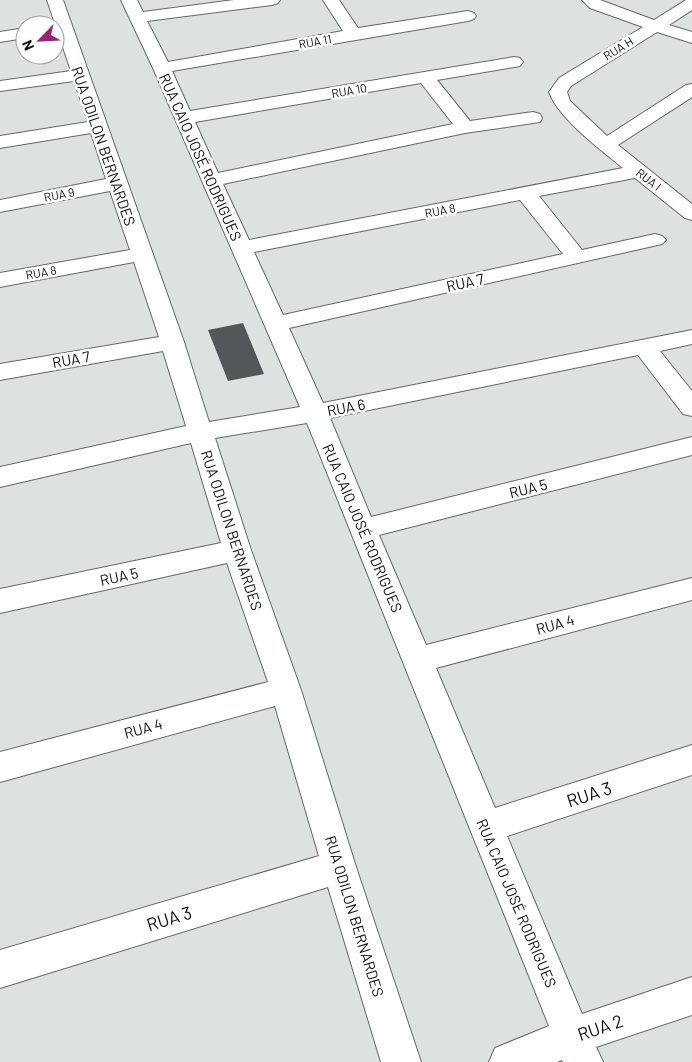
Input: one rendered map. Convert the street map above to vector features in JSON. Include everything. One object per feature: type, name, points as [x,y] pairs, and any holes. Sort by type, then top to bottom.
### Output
[{"type":"street","name":"RUA ODILON BERNARDES","points":[[56,0],[58,15]]},
{"type":"street","points":[[133,9],[272,0]]},
{"type":"street","points":[[331,0],[353,34]]},
{"type":"street","points":[[590,0],[596,5],[692,38]]},
{"type":"street","name":"RUA H","points":[[562,103],[558,92],[565,82],[692,3]]},
{"type":"street","name":"RUA CAIO JOSÉ RODRIGUES","points":[[133,9],[162,68],[315,413],[578,1049]]},
{"type":"street","name":"RUA 11","points":[[162,68],[353,34],[468,16]]},
{"type":"street","points":[[0,37],[15,35]]},
{"type":"street","name":"RUA ODILON BERNARDES","points":[[65,41],[99,126],[172,342],[237,550],[286,690],[338,867],[401,1062]]},
{"type":"street","name":"RUA 10","points":[[184,118],[514,62]]},
{"type":"street","points":[[0,86],[80,75]]},
{"type":"street","points":[[425,76],[465,127]]},
{"type":"street","points":[[606,145],[692,89]]},
{"type":"street","name":"RUA I","points":[[562,103],[606,145],[639,171],[688,203]]},
{"type":"street","points":[[212,180],[465,127],[533,118]]},
{"type":"street","points":[[0,142],[99,126]]},
{"type":"street","name":"RUA 8","points":[[241,248],[639,171]]},
{"type":"street","name":"RUA 9","points":[[0,206],[118,183]]},
{"type":"street","points":[[526,194],[577,257]]},
{"type":"street","name":"RUA 7","points":[[276,324],[655,240]]},
{"type":"street","name":"RUA 8","points":[[0,280],[141,254]]},
{"type":"street","name":"RUA 6","points":[[0,477],[200,432],[315,413],[692,337]]},
{"type":"street","name":"RUA 7","points":[[0,372],[172,342]]},
{"type":"street","points":[[644,347],[692,408]]},
{"type":"street","name":"RUA 5","points":[[364,529],[692,446]]},
{"type":"street","name":"RUA 5","points":[[0,602],[237,550]]},
{"type":"street","name":"RUA 4","points":[[418,660],[692,588]]},
{"type":"street","name":"RUA 4","points":[[0,767],[286,690]]},
{"type":"street","name":"RUA 3","points":[[485,827],[692,760]]},
{"type":"street","name":"RUA 3","points":[[0,969],[338,867]]},
{"type":"street","name":"RUA 2","points":[[510,1062],[578,1049],[692,996]]},
{"type":"building","points":[[243,323],[264,374],[228,381],[208,330]]}]
